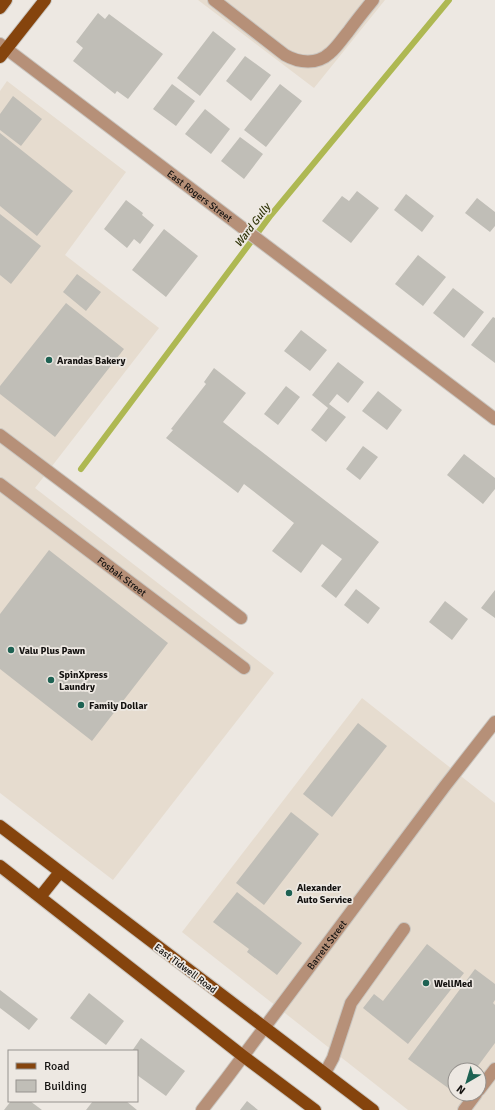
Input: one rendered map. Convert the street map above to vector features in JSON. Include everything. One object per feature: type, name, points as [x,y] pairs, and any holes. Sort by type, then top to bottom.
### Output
[{"type":"main road","points":[[0,8],[6,0]]},
{"type":"main road","points":[[2,50],[45,0]]},
{"type":"main road","name":"East Tidwell Road","points":[[0,826],[373,1110]]},
{"type":"main road","points":[[0,866],[243,1056],[315,1110]]},
{"type":"main road","points":[[40,897],[60,872]]},
{"type":"street","points":[[214,0],[284,55],[291,59],[306,62],[317,60],[331,53],[373,0]]},
{"type":"street","name":"East Rogers Street","points":[[2,50],[229,218],[495,419]]},
{"type":"street","points":[[0,435],[241,618]]},
{"type":"street","name":"Fosbak Street","points":[[0,484],[244,668]]},
{"type":"street","name":"Barrett Street","points":[[202,1110],[435,799],[495,722]]},
{"type":"street","points":[[325,1073],[333,1058],[351,1003],[404,929]]},
{"type":"street","points":[[487,1080],[495,1069]]},
{"type":"shaded area","points":[[198,0],[385,0],[314,88]]},
{"type":"shaded area","points":[[7,81],[126,172],[65,255],[159,328],[35,488],[274,673],[113,880],[0,793],[0,91]]},
{"type":"shaded area","points":[[362,698],[495,803],[495,1110],[408,1110],[182,932]]},
{"type":"building","points":[[98,13],[105,19],[109,14],[163,54],[128,99],[117,91],[115,94],[73,61],[83,48],[76,42]]},
{"type":"building","points":[[213,31],[236,49],[200,96],[177,78]]},
{"type":"building","points":[[245,56],[271,75],[251,101],[226,81]]},
{"type":"building","points":[[172,84],[195,101],[176,126],[153,109]]},
{"type":"building","points":[[280,84],[302,101],[266,147],[244,130]]},
{"type":"building","points":[[13,96],[42,119],[21,146],[0,130],[0,114]]},
{"type":"building","points":[[205,109],[230,129],[211,154],[185,134]]},
{"type":"building","points":[[0,133],[73,191],[37,236],[0,206]]},
{"type":"building","points":[[240,137],[263,154],[244,179],[221,161]]},
{"type":"building","points":[[357,191],[379,208],[351,243],[322,221],[342,196],[349,201]]},
{"type":"building","points":[[406,194],[434,216],[422,232],[394,210]]},
{"type":"building","points":[[477,198],[495,212],[495,226],[490,232],[465,213]]},
{"type":"building","points":[[126,200],[143,213],[142,215],[154,225],[140,244],[134,239],[127,248],[104,229]]},
{"type":"building","points":[[0,214],[41,246],[11,284],[0,275]]},
{"type":"building","points":[[164,229],[198,256],[166,297],[132,270]]},
{"type":"building","points":[[418,255],[446,277],[423,306],[395,284]]},
{"type":"building","points":[[77,274],[101,292],[86,311],[63,292]]},
{"type":"building","points":[[453,288],[484,312],[464,338],[433,313]]},
{"type":"building","points":[[66,303],[124,349],[55,437],[0,394],[0,386]]},
{"type":"building","points":[[493,317],[495,318],[495,363],[471,345]]},
{"type":"building","points":[[301,330],[327,350],[310,371],[284,351]]},
{"type":"building","points":[[338,362],[364,382],[348,403],[337,394],[329,404],[346,417],[326,442],[311,430],[328,408],[312,395]]},
{"type":"building","points":[[214,368],[246,393],[223,422],[379,542],[336,598],[321,586],[342,559],[322,544],[301,573],[272,551],[294,523],[244,484],[238,493],[166,438],[173,430],[171,429],[206,384],[204,382]]},
{"type":"building","points":[[286,386],[300,397],[278,425],[264,414]]},
{"type":"building","points":[[378,391],[402,410],[387,430],[362,411]]},
{"type":"building","points":[[363,446],[378,457],[360,480],[346,469]]},
{"type":"building","points":[[464,454],[495,478],[495,489],[483,504],[447,475]]},
{"type":"building","points":[[49,550],[168,643],[92,741],[0,669],[0,614]]},
{"type":"building","points":[[356,589],[380,608],[368,624],[344,605]]},
{"type":"building","points":[[495,590],[495,618],[481,608]]},
{"type":"building","points":[[445,601],[468,619],[452,640],[429,622]]},
{"type":"building","points":[[358,723],[387,746],[332,817],[303,794]]},
{"type":"building","points":[[291,812],[319,834],[264,905],[236,883]]},
{"type":"building","points":[[237,892],[302,943],[277,975],[247,952],[249,949],[213,922]]},
{"type":"building","name":"WellMed","points":[[427,944],[464,973],[408,1044],[363,1008],[374,994],[383,1001]]},
{"type":"building","points":[[475,969],[495,984],[495,1000],[493,1003],[495,1005],[495,1043],[481,1062],[447,1062],[447,1087],[408,1059]]},
{"type":"building","points":[[0,990],[38,1019],[29,1030],[0,1008]]},
{"type":"building","points":[[89,993],[124,1021],[106,1045],[70,1018]]},
{"type":"building","points":[[141,1038],[185,1071],[166,1096],[138,1076],[138,1050],[133,1050]]},
{"type":"building","points":[[247,1101],[258,1110],[240,1110]]},
{"type":"building","points":[[10,1102],[31,1102],[42,1110],[4,1110]]},
{"type":"building","points":[[92,1102],[127,1102],[137,1110],[86,1110]]},
{"type":"waterway","name":"Ward Gully","points":[[81,469],[271,215],[449,0]]},
{"type":"place","name":"Arandas Bakery","points":[[49,360]]},
{"type":"place","name":"Valu Plus Pawn","points":[[11,650]]},
{"type":"place","name":"SpinXpress Laundry","points":[[51,680]]},
{"type":"place","name":"Family Dollar","points":[[81,705]]},
{"type":"place","name":"Alexander Auto Service","points":[[289,893]]},
{"type":"place","name":"WellMed","points":[[426,983]]}]
